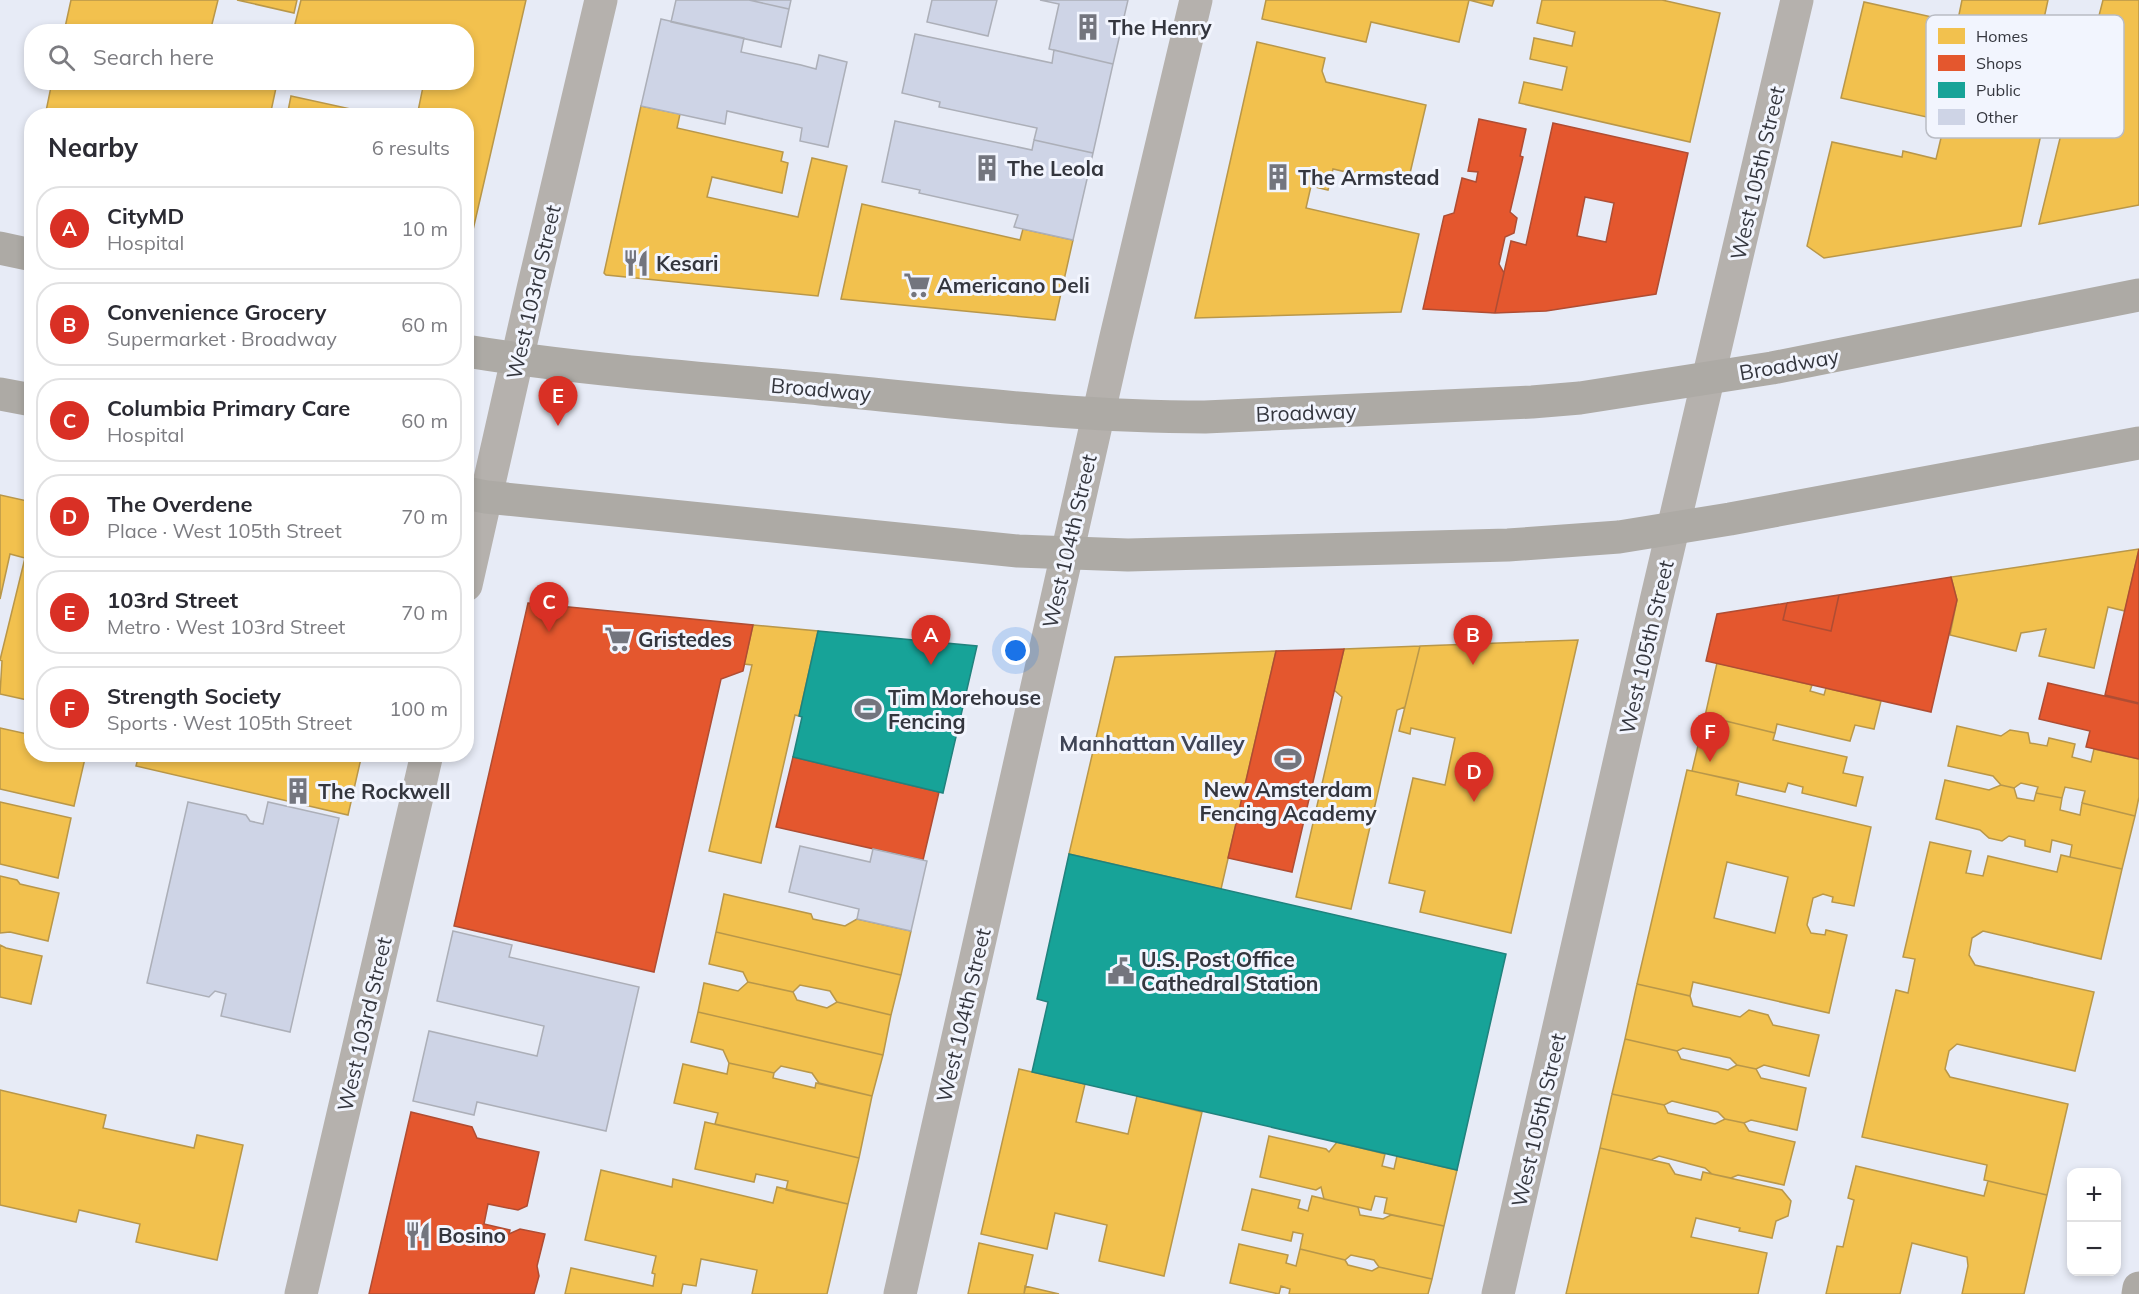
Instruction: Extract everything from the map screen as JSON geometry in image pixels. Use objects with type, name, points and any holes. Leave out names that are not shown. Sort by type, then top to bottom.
[{"type":"main road","points":[[0,248],[24,253]]},
{"type":"main road","name":"Broadway","points":[[474,352],[575,366],[1049,411],[1205,417],[1580,398],[1772,368],[2139,295]]},
{"type":"main road","points":[[0,394],[24,398]]},
{"type":"main road","points":[[476,495],[1018,551],[1128,555],[1508,545],[1618,537],[1730,519],[2139,443]]},
{"type":"main road","points":[[2138,1294],[2139,1288]]},
{"type":"street","name":"West 103rd Street","points":[[474,513],[476,495],[518,359],[601,0]]},
{"type":"street","name":"West 104th Street","points":[[900,1294],[1098,413],[1196,0]]},
{"type":"street","name":"West 105th Street","points":[[1498,1294],[1673,528],[1797,0]]},
{"type":"street","name":"West 103rd Street","points":[[301,1294],[425,762]]},
{"type":"building: Homes","points":[[71,0],[218,0],[212,24],[66,24]]},
{"type":"building: Homes","points":[[237,0],[297,0],[294,13]]},
{"type":"building: Homes","points":[[301,0],[526,0],[474,226],[474,108],[419,108],[422,90],[474,90],[474,24],[295,24]]},
{"type":"building: Homes","points":[[1266,0],[1469,0],[1459,42],[1371,22],[1366,42],[1262,19]]},
{"type":"building: Homes","points":[[1469,0],[1494,0],[1492,6]]},
{"type":"building: Homes","points":[[1542,0],[1662,0],[1720,13],[1690,142],[1519,103],[1524,82],[1562,90],[1567,67],[1530,59],[1534,38],[1572,46],[1575,32],[1537,23]]},
{"type":"building: Homes","points":[[1962,0],[2048,0],[2045,15],[1959,15]]},
{"type":"building: Homes","points":[[2103,0],[2139,0],[2139,205],[2039,224],[2060,138],[2124,138],[2124,15],[2099,15]]},
{"type":"building: Homes","points":[[1864,2],[1926,16],[1926,117],[1841,98]]},
{"type":"building: Homes","name":"The Armstead","points":[[1257,42],[1325,58],[1322,71],[1326,82],[1426,105],[1407,186],[1333,169],[1328,190],[1311,186],[1306,208],[1419,234],[1401,312],[1195,318]]},
{"type":"building: Homes","points":[[50,90],[276,90],[272,108],[47,108]]},
{"type":"building: Homes","points":[[291,96],[346,108],[289,108]]},
{"type":"building: Homes","points":[[641,106],[680,114],[677,128],[783,152],[781,161],[788,163],[782,193],[712,177],[707,197],[798,217],[812,158],[847,166],[818,296],[604,273]]},
{"type":"building: Homes","points":[[1941,138],[2040,138],[2021,226],[1824,258],[1807,246],[1832,142],[1902,157],[1903,151],[1936,159]]},
{"type":"building: Homes","points":[[862,204],[1020,240],[1023,229],[1073,240],[1055,320],[841,299]]},
{"type":"building: Homes","points":[[0,495],[24,500],[24,558],[10,554],[0,599]]},
{"type":"building: Homes","points":[[2139,549],[2125,611],[2108,607],[2094,668],[2039,656],[2046,629],[2021,633],[2016,651],[1950,635],[1957,600],[1951,577]]},
{"type":"building: Homes","points":[[24,562],[24,699],[0,694],[2,661],[0,660]]},
{"type":"building: Homes","points":[[753,625],[818,631],[799,716],[795,715],[761,863],[709,851],[752,665],[744,664]]},
{"type":"building: Homes","points":[[1578,640],[1511,933],[1420,912],[1425,891],[1389,883],[1413,778],[1445,785],[1455,738],[1411,728],[1410,734],[1399,731],[1420,646]]},
{"type":"building: Homes","points":[[1420,646],[1405,707],[1397,710],[1351,909],[1296,897],[1342,697],[1334,690],[1344,649]]},
{"type":"building: Homes","points":[[1276,651],[1221,889],[1069,854],[1115,657]]},
{"type":"building: Homes","points":[[1717,663],[1812,685],[1810,691],[1824,695],[1826,688],[1881,701],[1874,729],[1855,725],[1850,741],[1777,724],[1775,733],[1705,716]]},
{"type":"building: Homes","points":[[1705,716],[1775,733],[1773,740],[1847,757],[1843,773],[1863,777],[1856,806],[1802,793],[1803,787],[1788,783],[1785,792],[1692,771]]},
{"type":"building: Homes","points":[[1957,726],[2001,736],[2010,730],[2028,733],[2030,743],[2047,746],[2049,738],[2075,744],[2072,757],[2091,762],[2094,749],[2139,759],[2139,797],[2135,816],[2082,803],[2085,791],[2065,787],[2062,798],[2036,793],[2038,787],[2021,783],[2014,788],[2001,785],[1993,776],[1948,766]]},
{"type":"building: Homes","points":[[0,728],[24,733],[24,762],[84,762],[74,806],[0,789]]},
{"type":"building: Homes","name":"The Rockwell","points":[[137,762],[360,762],[348,815],[136,766]]},
{"type":"building: Homes","points":[[1687,770],[1739,781],[1736,795],[1871,827],[1854,906],[1832,902],[1833,897],[1823,894],[1813,898],[1807,925],[1811,933],[1825,935],[1826,930],[1847,935],[1829,1013],[1693,982],[1690,996],[1637,984]],"holes":[[[1727,862],[1788,877],[1775,933],[1714,918]]]},
{"type":"building: Homes","points":[[1945,780],[1989,790],[2001,785],[2014,788],[2017,798],[2034,801],[2036,793],[2062,798],[2060,810],[2080,815],[2082,803],[2135,816],[2122,869],[2070,857],[2072,845],[2052,840],[2050,852],[2025,846],[2025,840],[2009,836],[2002,841],[1989,838],[1980,830],[1936,819]]},
{"type":"building: Homes","points":[[0,802],[71,818],[58,878],[0,864]]},
{"type":"building: Homes","points":[[1930,842],[1971,851],[1966,873],[1983,876],[1988,856],[2057,872],[2061,855],[2122,869],[2101,959],[1983,931],[1972,938],[1969,955],[1975,965],[2094,992],[2075,1071],[1957,1044],[1949,1051],[1945,1069],[1950,1077],[2068,1104],[2047,1195],[1984,1180],[1987,1165],[1862,1137],[1896,990],[1908,993],[1915,959],[1903,957]]},
{"type":"building: Homes","points":[[0,876],[17,880],[20,884],[59,893],[48,941],[10,932],[0,933]]},
{"type":"building: Homes","points":[[724,894],[811,914],[813,919],[845,926],[857,919],[911,931],[901,975],[716,932]]},
{"type":"building: Homes","points":[[716,932],[901,975],[891,1015],[837,1002],[830,991],[800,985],[793,992],[748,982],[743,972],[709,964]]},
{"type":"building: Homes","points":[[0,945],[42,956],[31,1004],[0,997]]},
{"type":"building: Homes","points":[[748,982],[793,992],[797,1000],[827,1008],[837,1002],[891,1015],[883,1055],[698,1012],[704,983],[738,991]]},
{"type":"building: Homes","points":[[1637,984],[1690,996],[1693,1006],[1740,1017],[1749,1010],[1768,1015],[1773,1025],[1819,1035],[1809,1076],[1764,1065],[1756,1069],[1737,1065],[1730,1058],[1683,1048],[1677,1051],[1625,1039]]},
{"type":"building: Homes","points":[[698,1012],[883,1055],[872,1096],[819,1083],[812,1073],[781,1066],[774,1073],[729,1063],[723,1050],[691,1042]]},
{"type":"building: Homes","points":[[1625,1039],[1677,1051],[1681,1059],[1728,1070],[1737,1065],[1756,1069],[1761,1078],[1806,1088],[1797,1130],[1751,1120],[1744,1123],[1725,1119],[1718,1112],[1672,1101],[1664,1105],[1612,1094]]},
{"type":"building: Homes","points":[[729,1063],[774,1073],[773,1078],[815,1088],[816,1083],[872,1096],[859,1158],[715,1124],[718,1113],[674,1103],[683,1064],[727,1074]]},
{"type":"building: Homes","points":[[1019,1069],[1085,1084],[1076,1122],[1128,1134],[1137,1096],[1202,1112],[1164,1276],[1099,1261],[1107,1225],[1055,1213],[1047,1249],[981,1234]]},
{"type":"building: Homes","points":[[0,1090],[106,1115],[103,1128],[194,1148],[197,1135],[243,1145],[217,1260],[136,1242],[140,1224],[79,1210],[76,1222],[0,1205]]},
{"type":"building: Homes","points":[[1612,1094],[1664,1105],[1668,1113],[1715,1124],[1725,1119],[1744,1123],[1749,1131],[1795,1142],[1784,1185],[1738,1175],[1731,1178],[1712,1174],[1705,1168],[1659,1156],[1651,1160],[1600,1148]]},
{"type":"building: Homes","points":[[705,1122],[859,1158],[848,1204],[786,1190],[788,1181],[756,1174],[754,1182],[695,1169]]},
{"type":"building: Homes","points":[[1269,1136],[1326,1149],[1329,1152],[1337,1142],[1385,1154],[1382,1166],[1394,1169],[1397,1156],[1457,1170],[1444,1226],[1384,1213],[1387,1198],[1375,1196],[1371,1210],[1324,1199],[1321,1187],[1316,1190],[1260,1177]]},
{"type":"building: Homes","points":[[1600,1148],[1669,1164],[1675,1174],[1701,1180],[1703,1172],[1782,1190],[1791,1201],[1788,1216],[1776,1221],[1772,1238],[1696,1218],[1691,1237],[1767,1253],[1758,1294],[1566,1294]]},
{"type":"building: Homes","points":[[1856,1166],[1984,1196],[1988,1181],[2047,1195],[2024,1294],[1962,1294],[1968,1266],[1967,1257],[1912,1243],[1900,1294],[1826,1294],[1837,1246],[1843,1247],[1854,1200],[1848,1198]]},
{"type":"building: Homes","points":[[601,1170],[672,1187],[673,1179],[773,1203],[777,1187],[848,1204],[827,1294],[752,1294],[757,1270],[701,1259],[696,1286],[683,1284],[681,1294],[565,1294],[571,1268],[653,1286],[655,1274],[652,1273],[656,1256],[585,1240]]},
{"type":"building: Homes","points":[[1252,1189],[1300,1200],[1298,1208],[1308,1211],[1312,1196],[1358,1207],[1360,1215],[1383,1219],[1391,1215],[1444,1226],[1432,1279],[1379,1267],[1374,1260],[1351,1255],[1345,1260],[1300,1249],[1303,1234],[1293,1232],[1291,1241],[1242,1230]]},
{"type":"building: Homes","points":[[979,1243],[1033,1255],[1024,1294],[968,1294]]},
{"type":"building: Homes","points":[[1239,1244],[1288,1255],[1286,1263],[1296,1266],[1300,1249],[1345,1260],[1348,1265],[1372,1271],[1379,1267],[1432,1279],[1428,1294],[1289,1294],[1290,1289],[1281,1286],[1279,1294],[1230,1283]]},
{"type":"building: Homes","points":[[1025,1286],[1059,1294],[1024,1294]]},
{"type":"building: Shops","points":[[1479,119],[1526,129],[1520,156],[1523,157],[1510,212],[1517,218],[1514,233],[1505,237],[1499,264],[1504,273],[1495,313],[1423,309],[1444,216],[1454,213],[1462,178],[1476,182],[1478,172],[1468,171]]},
{"type":"building: Shops","points":[[1553,123],[1688,153],[1656,294],[1546,311],[1495,313],[1511,241],[1526,245]],"holes":[[[1585,197],[1614,203],[1606,242],[1577,236]]]},
{"type":"building: Shops","points":[[2139,549],[2139,703],[2105,695]]},
{"type":"building: Shops","points":[[1951,577],[1957,600],[1931,712],[1706,661],[1717,614],[1787,603],[1783,620],[1831,631],[1839,595]]},
{"type":"building: Shops","points":[[1839,595],[1831,631],[1783,620],[1787,603]]},
{"type":"building: Shops","points":[[528,603],[753,625],[743,671],[721,679],[654,972],[454,926]]},
{"type":"building: Shops","points":[[1344,649],[1292,872],[1228,858],[1276,651]]},
{"type":"building: Shops","points":[[2048,683],[2139,704],[2139,759],[2086,747],[2090,731],[2039,719]]},
{"type":"building: Shops","points":[[793,757],[939,792],[923,860],[776,827]]},
{"type":"building: Shops","points":[[411,1112],[472,1127],[477,1138],[539,1152],[527,1206],[518,1210],[488,1204],[484,1224],[510,1230],[509,1234],[520,1229],[545,1234],[537,1266],[539,1276],[534,1294],[369,1294]]},
{"type":"building: Public","points":[[818,631],[977,646],[943,793],[793,757],[802,717],[799,716]]},
{"type":"building: Public","points":[[1069,854],[1506,954],[1457,1170],[1032,1072],[1048,1002],[1037,999]]},
{"type":"building: Other","points":[[676,0],[749,0],[789,9],[781,47],[671,22]]},
{"type":"building: Other","points":[[749,0],[791,0],[789,9]]},
{"type":"building: Other","points":[[932,0],[997,0],[988,36],[927,22]]},
{"type":"building: Other","name":"The Henry","points":[[1040,0],[1128,0],[1113,64],[1049,49],[1059,4]]},
{"type":"building: Other","points":[[661,19],[744,38],[741,52],[816,69],[819,55],[847,62],[828,147],[800,141],[802,128],[727,111],[725,124],[641,106]]},
{"type":"building: Other","points":[[915,34],[1052,63],[1054,50],[1113,64],[1093,153],[1034,140],[1037,128],[939,107],[940,102],[902,93]]},
{"type":"building: Other","name":"The Leola","points":[[895,121],[1032,150],[1034,140],[1093,153],[1073,240],[1014,227],[1018,215],[919,193],[920,190],[882,182]]},
{"type":"building: Other","points":[[188,802],[246,815],[250,821],[263,824],[268,802],[339,818],[290,1032],[221,1016],[226,994],[215,991],[209,997],[147,983]]},
{"type":"building: Other","points":[[800,846],[870,862],[873,849],[927,861],[911,931],[857,919],[859,909],[789,892]]},
{"type":"building: Other","points":[[453,931],[512,945],[509,957],[639,987],[606,1131],[477,1102],[474,1115],[413,1101],[429,1031],[537,1056],[544,1026],[437,1001]]},
{"type":"place","name":"The Henry","points":[[1088,27]]},
{"type":"place","name":"The Leola","points":[[987,168]]},
{"type":"place","name":"The Armstead","points":[[1278,177]]},
{"type":"place","name":"Kesari","points":[[636,263]]},
{"type":"place","name":"Americano Deli","points":[[917,285]]},
{"type":"place","name":"103rd Street","points":[[558,426]]},
{"type":"place","name":"Columbia Primary Care","points":[[549,632]]},
{"type":"place","name":"Gristedes","points":[[618,639]]},
{"type":"place","name":"CityMD","points":[[931,665]]},
{"type":"place","name":"Convenience Grocery","points":[[1473,665]]},
{"type":"place","name":"Tim Morehouse Fencing","points":[[868,709]]},
{"type":"place","name":"New Amsterdam Fencing Academy","points":[[1288,759]]},
{"type":"place","name":"Strength Society","points":[[1710,762]]},
{"type":"place","name":"The Rockwell","points":[[298,791]]},
{"type":"place","name":"The Overdene","points":[[1474,802]]},
{"type":"place","name":"U.S. Post Office Cathedral Station","points":[[1121,971]]},
{"type":"place","name":"Bosino","points":[[418,1235]]},
{"type":"district","name":"Manhattan Valley","points":[[1152,743]]}]
